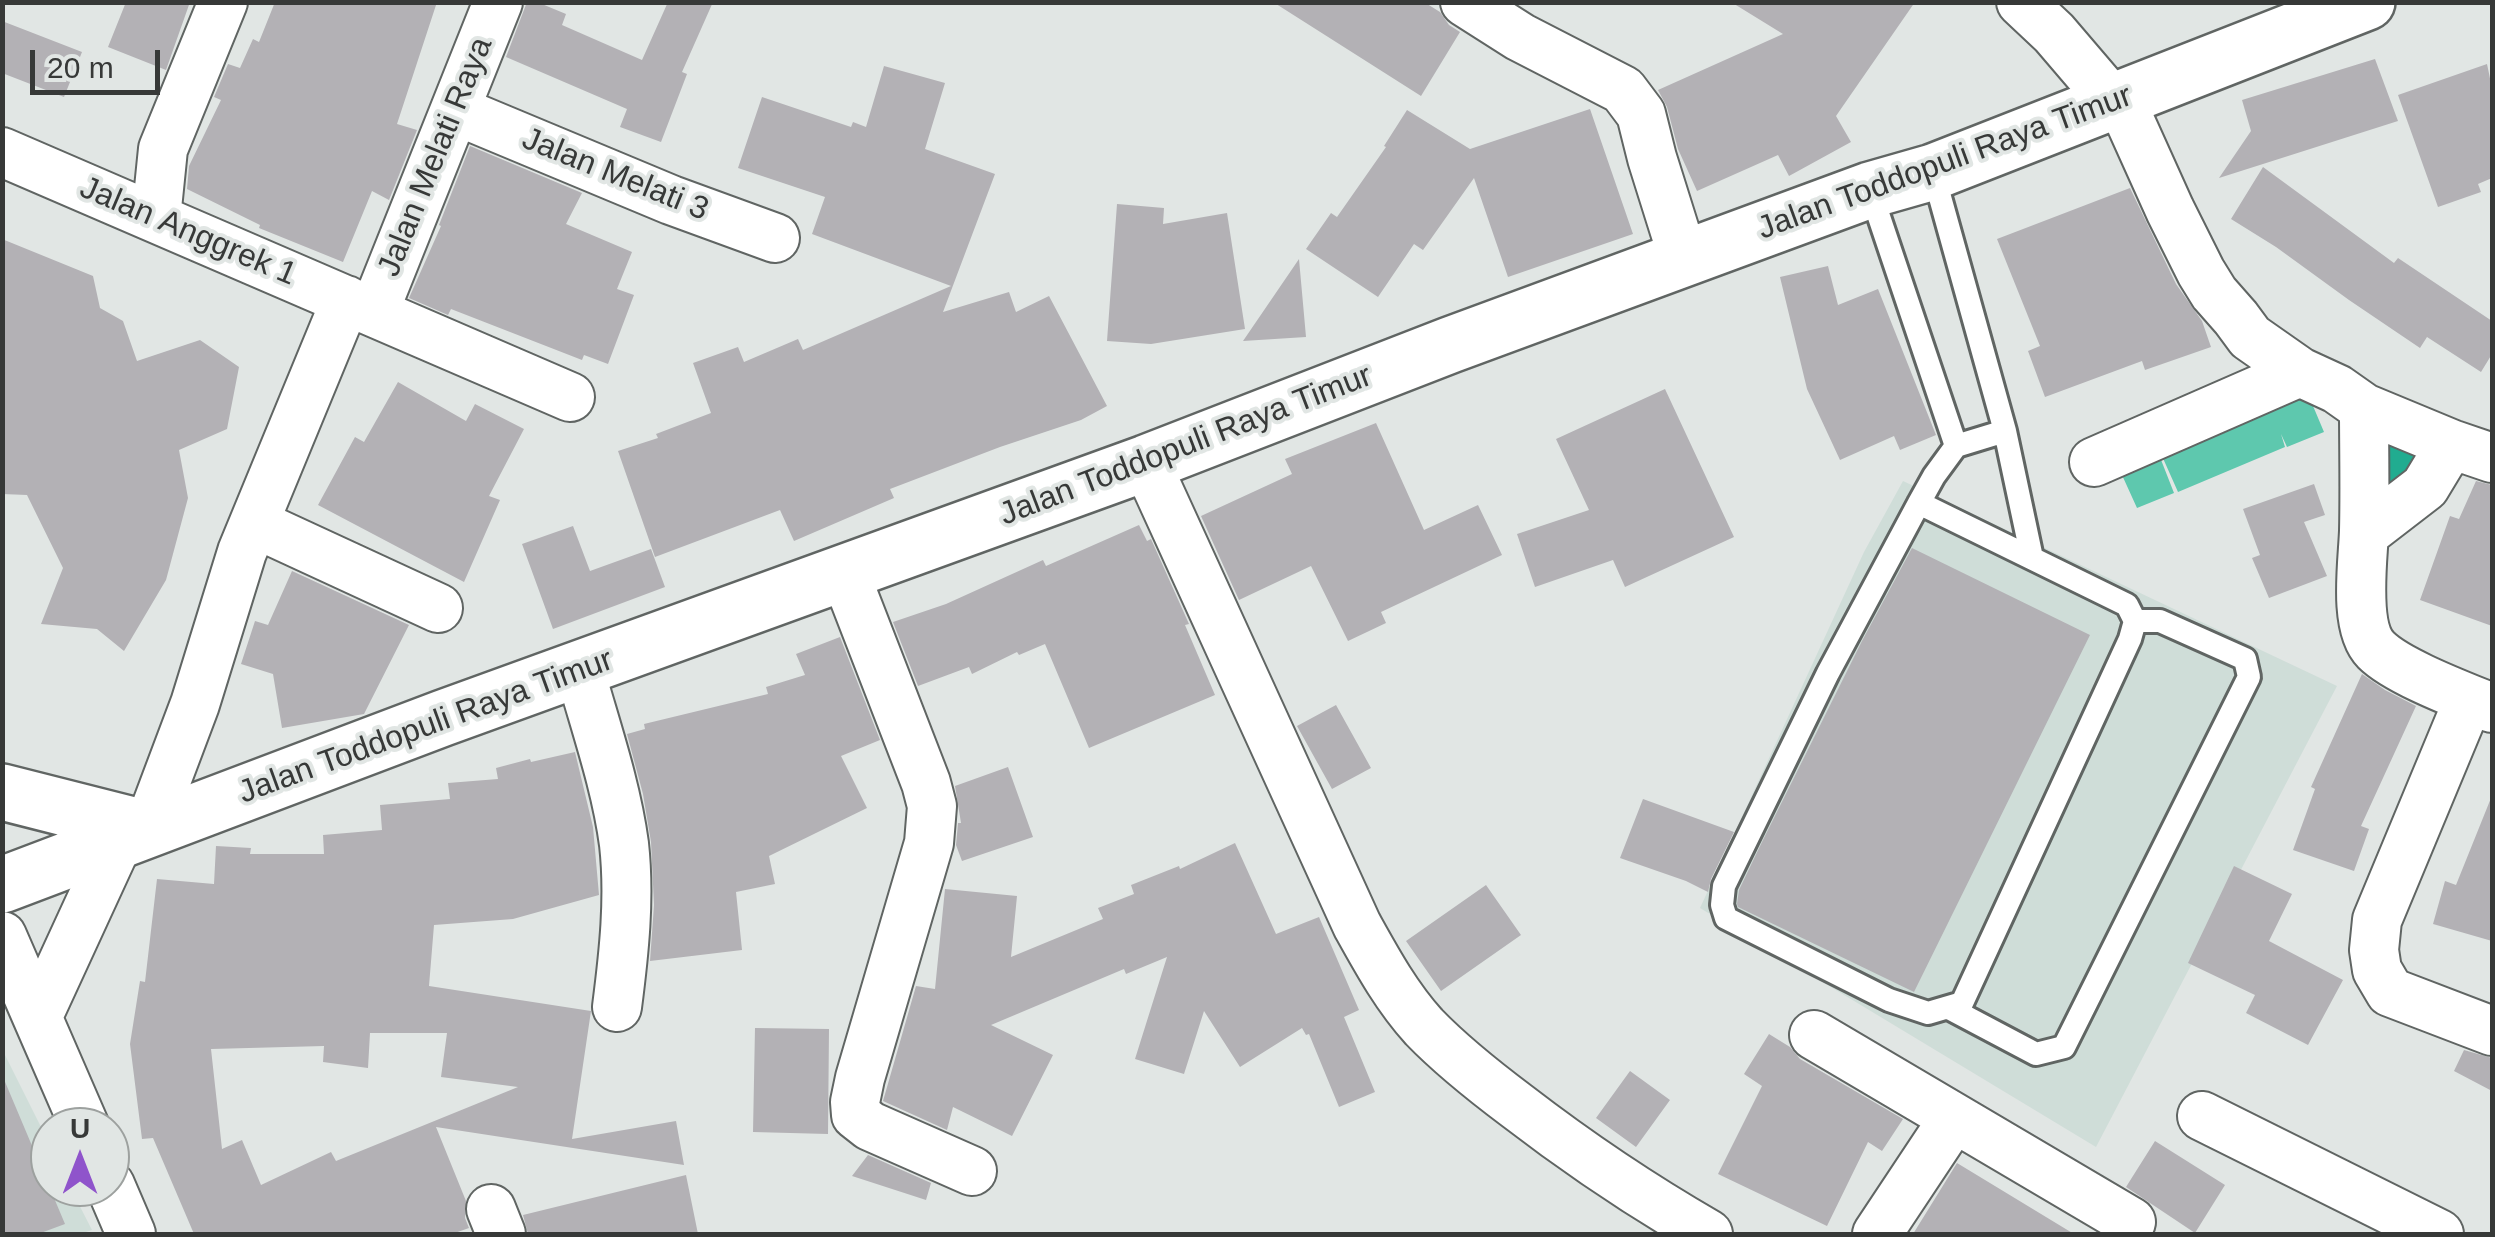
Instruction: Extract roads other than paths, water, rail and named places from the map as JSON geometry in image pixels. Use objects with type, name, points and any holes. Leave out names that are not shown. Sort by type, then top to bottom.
[{"type":"main road","name":"Jalan Toddopuli Raya Timur","points":[[2,885],[443,718],[1146,463],[1450,345],[1870,190],[1933,172],[2367,2]]},
{"type":"main road","points":[[2,792],[133,835]]},
{"type":"street","points":[[156,218],[163,149],[223,2]]},
{"type":"street","name":"Jalan Melati Raya","points":[[38,1016],[133,835],[195,704],[254,524],[455,110],[498,2]]},
{"type":"street","points":[[1465,2],[1623,90],[1641,114],[1684,260]]},
{"type":"street","points":[[2021,2],[2117,100],[2201,272],[2250,336],[2300,372],[2364,408],[2472,451]]},
{"type":"street","name":"Jalan Melati 3","points":[[455,110],[775,238]]},
{"type":"street","name":"Jalan Anggrek 1","points":[[2,152],[570,397]]},
{"type":"street","points":[[2221,406],[2242,361],[2244,330]]},
{"type":"street","points":[[2094,462],[2300,372]]},
{"type":"street","points":[[2364,408],[2360,577],[2363,620],[2373,648],[2396,664],[2481,704],[2378,920],[2374,950],[2378,970],[2390,992],[2492,1031]]},
{"type":"street","points":[[2364,534],[2472,451]]},
{"type":"street","points":[[1146,463],[1356,925],[1389,983],[1424,1026],[1496,1090],[1573,1149],[1708,1234]]},
{"type":"street","points":[[254,524],[438,608]]},
{"type":"street","points":[[845,574],[932,806],[929,843],[860,1078],[854,1102],[856,1115],[870,1126],[972,1171]]},
{"type":"street","points":[[580,670],[615,794],[624,843],[627,887],[617,1007]]},
{"type":"street","points":[[2,936],[77,1107]]},
{"type":"street","points":[[1814,1035],[2131,1222]]},
{"type":"street","points":[[2202,1116],[2439,1234]]},
{"type":"street","points":[[1878,1234],[1954,1118]]},
{"type":"street","points":[[120,1207],[131,1234]]},
{"type":"lane","points":[[1933,172],[2006,432],[2032,558]]},
{"type":"lane","points":[[1870,190],[1956,446]]},
{"type":"lane","points":[[1919,503],[2127,605],[2135,620],[2130,639],[1962,1003],[1928,1013],[1889,1000],[1726,918],[1722,905],[1724,886],[1828,674],[1919,503],[1956,446],[2006,432]]},
{"type":"lane","points":[[1949,1008],[2036,1054],[2064,1047],[2249,677],[2245,659],[2160,621],[2135,620]]}]
